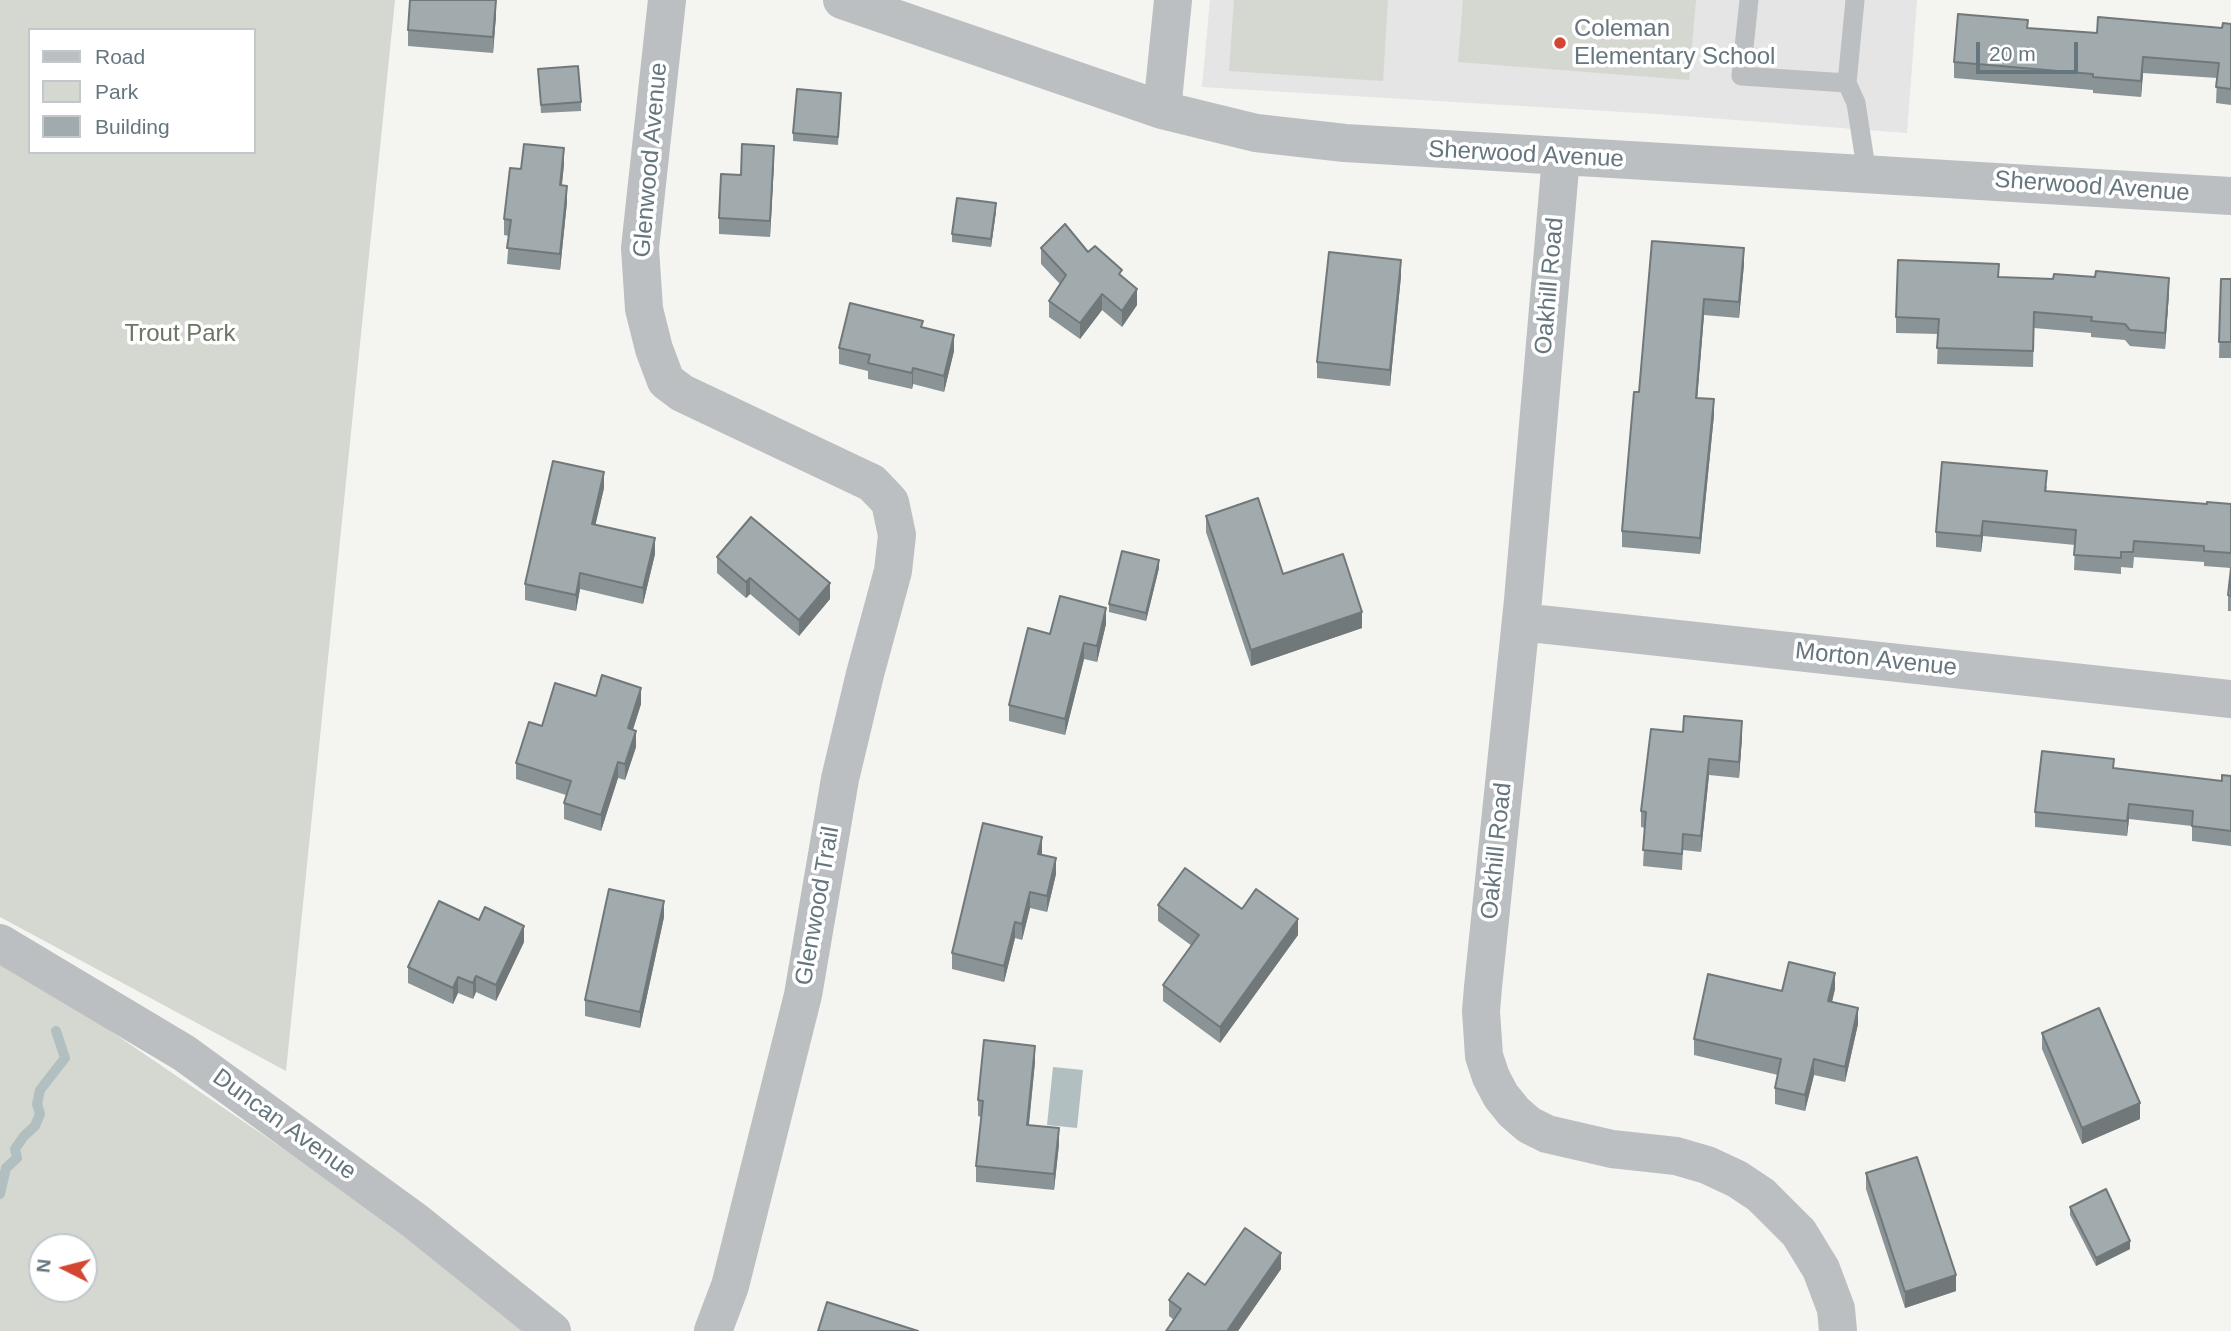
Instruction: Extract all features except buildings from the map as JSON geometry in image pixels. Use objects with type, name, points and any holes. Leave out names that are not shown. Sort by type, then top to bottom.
[{"type":"street","name":"Glenwood Avenue","points":[[667,0],[640,248],[644,309],[654,349],[666,381],[682,393],[872,483]]},
{"type":"street","name":"Sherwood Avenue","points":[[842,0],[1162,110],[1231,128],[1294,138],[1561,157],[2231,196]]},
{"type":"street","points":[[1162,110],[1173,0]]},
{"type":"street","name":"Oakhill Road","points":[[1561,157],[1521,622],[1480,1011],[1484,1056],[1501,1096],[1529,1125],[1547,1134],[1612,1149],[1676,1156],[1737,1179],[1761,1195],[1800,1233],[1821,1269],[1836,1309],[1838,1331]]},
{"type":"street","name":"Glenwood Trail","points":[[713,1331],[730,1286],[803,995],[840,779],[864,674],[893,571],[897,535],[890,502],[872,483]]},
{"type":"street","name":"Morton Avenue","points":[[1521,622],[2231,699]]},
{"type":"street","name":"Duncan Avenue","points":[[0,943],[184,1053],[415,1221],[552,1331]]},
{"type":"lane","points":[[1749,0],[1741,76],[1847,83]]},
{"type":"lane","points":[[1855,0],[1847,83],[1856,103],[1867,174]]},
{"type":"shaded area","name":"Coleman Elementary School","points":[[1210,0],[1917,0],[1907,133],[1657,114],[1202,87]]},
{"type":"shaded area","points":[[1053,1067],[1083,1070],[1077,1128],[1047,1125]]},
{"type":"green space","name":"Trout Park","points":[[0,0],[395,0],[286,1071],[0,917]]},
{"type":"green space","points":[[1234,0],[1388,0],[1383,81],[1229,71]]},
{"type":"green space","points":[[1463,0],[1696,0],[1689,80],[1458,62]]},
{"type":"green space","points":[[0,963],[84,1013],[394,1224],[525,1331],[0,1331]]},
{"type":"waterway","points":[[0,1194],[6,1168],[17,1158],[15,1149],[35,1126],[40,1114],[37,1104],[40,1090],[65,1058],[56,1031]]},
{"type":"place","name":"Coleman Elementary School","points":[[1560,43]]}]
